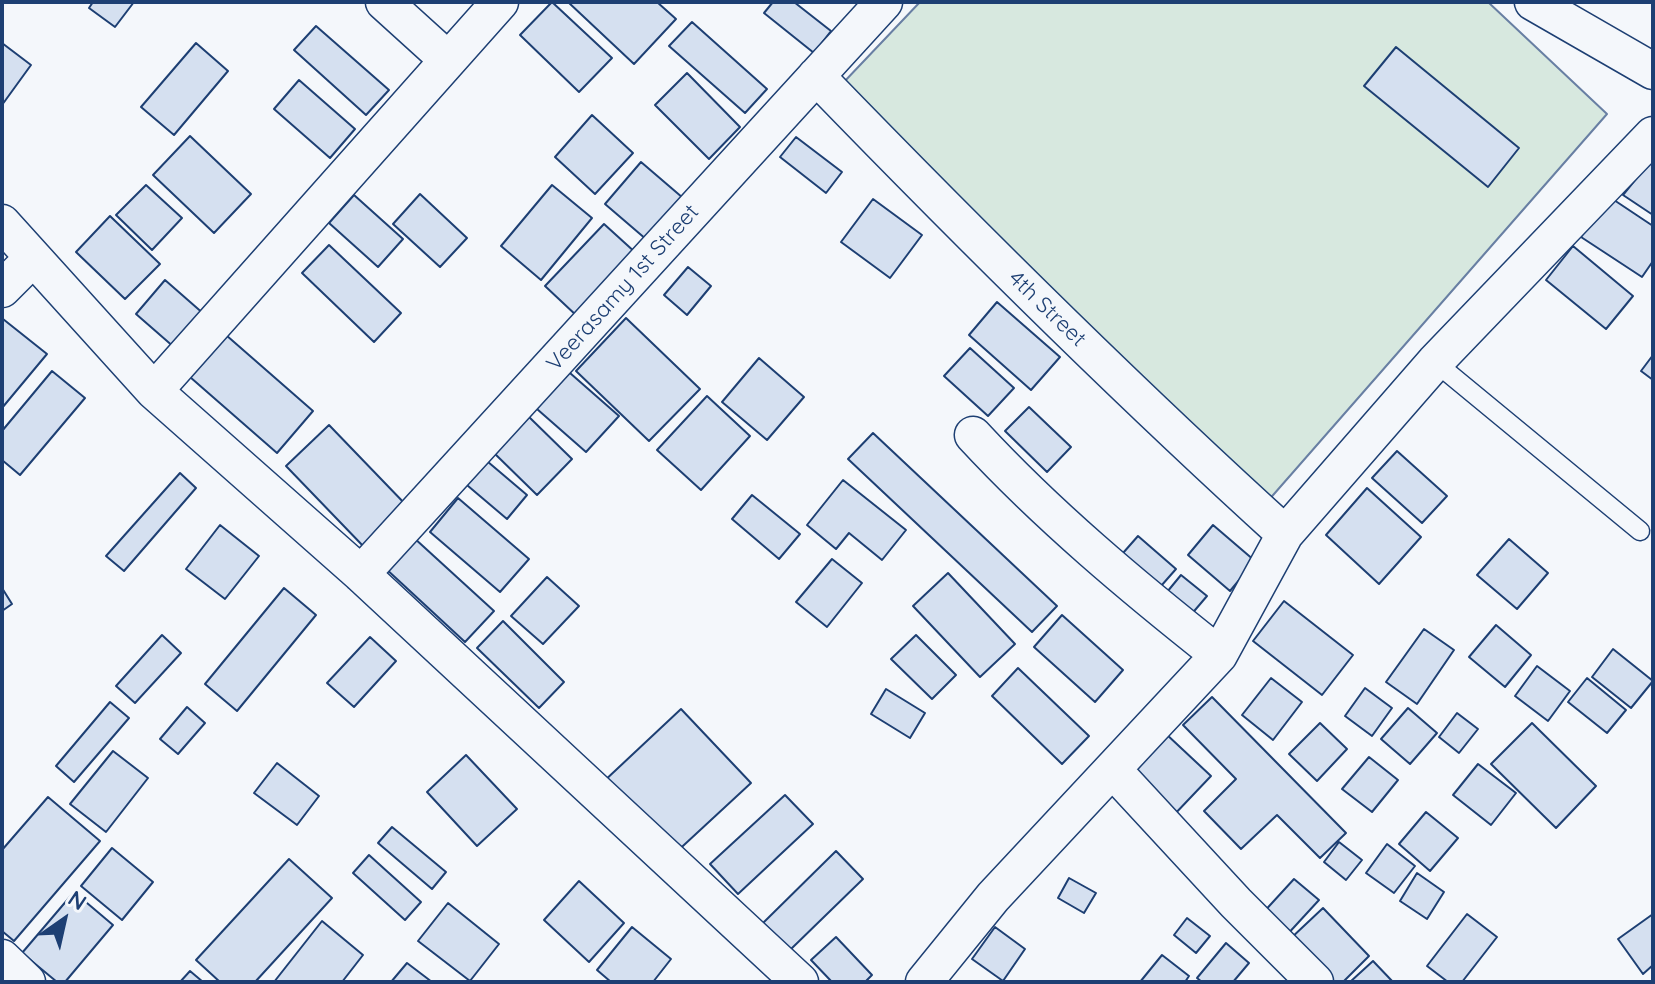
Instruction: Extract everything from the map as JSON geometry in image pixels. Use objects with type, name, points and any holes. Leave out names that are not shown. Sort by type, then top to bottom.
[{"type":"street","points":[[384,2],[448,60]]},
{"type":"street","points":[[154,391],[500,2]]},
{"type":"street","name":"Veerasamy 1st Street","points":[[361,574],[884,2]]},
{"type":"street","points":[[1533,2],[1653,71]]},
{"type":"street","name":"4th Street","points":[[816,76],[964,229],[1285,534]]},
{"type":"street","points":[[924,982],[993,897],[1219,655],[1285,534],[1435,362],[1653,135]]},
{"type":"street","points":[[2,223],[154,391],[361,574],[800,982]]},
{"type":"street","points":[[2,289],[33,258]]},
{"type":"street","points":[[973,435],[1040,503],[1128,583],[1219,655]]},
{"type":"street","points":[[1113,770],[1236,903],[1315,982]]},
{"type":"street","points":[[2,958],[27,982]]},
{"type":"lane","points":[[1435,362],[1640,531]]},
{"type":"shaded area","points":[[920,2],[1488,2],[1607,114],[1267,502],[843,83]]},
{"type":"building","points":[[93,2],[134,2],[115,27],[89,8]]},
{"type":"building","points":[[552,2],[612,58],[579,92],[520,35]]},
{"type":"building","points":[[568,2],[657,2],[676,19],[634,64]]},
{"type":"building","points":[[773,2],[794,2],[831,31],[814,53],[764,13]]},
{"type":"building","points":[[692,22],[767,89],[745,113],[669,46]]},
{"type":"building","points":[[316,26],[389,90],[366,115],[294,50]]},
{"type":"building","points":[[2,43],[31,65],[2,105]]},
{"type":"building","points":[[196,43],[228,71],[174,135],[141,107]]},
{"type":"building","points":[[1396,47],[1519,148],[1488,187],[1364,86]]},
{"type":"building","points":[[687,73],[740,127],[709,159],[655,105]]},
{"type":"building","points":[[299,80],[355,129],[330,158],[274,109]]},
{"type":"building","points":[[592,115],[633,153],[595,194],[555,157]]},
{"type":"building","points":[[190,136],[251,194],[214,233],[153,175]]},
{"type":"building","points":[[796,137],[842,172],[826,193],[780,157]]},
{"type":"building","points":[[1653,160],[1653,215],[1623,195]]},
{"type":"building","points":[[641,162],[683,198],[647,240],[605,204]]},
{"type":"building","points":[[146,185],[182,218],[152,250],[116,215]]},
{"type":"building","points":[[552,185],[592,218],[541,280],[501,246]]},
{"type":"building","points":[[420,194],[467,238],[440,267],[393,224]]},
{"type":"building","points":[[354,195],[403,239],[378,267],[329,223]]},
{"type":"building","points":[[1608,196],[1653,226],[1653,261],[1642,277],[1581,237]]},
{"type":"building","points":[[873,199],[922,235],[890,278],[841,242]]},
{"type":"building","points":[[110,216],[160,264],[125,299],[76,252]]},
{"type":"building","points":[[604,224],[637,254],[578,317],[545,286]]},
{"type":"building","points":[[329,245],[401,313],[374,342],[302,273]]},
{"type":"building","points":[[1573,246],[1633,296],[1606,329],[1546,280]]},
{"type":"building","points":[[688,267],[711,286],[687,315],[664,295]]},
{"type":"building","points":[[165,280],[205,315],[175,348],[136,314]]},
{"type":"building","points":[[997,302],[1060,357],[1031,390],[969,335]]},
{"type":"building","points":[[626,318],[700,389],[649,441],[576,371]]},
{"type":"building","points":[[2,320],[47,354],[2,408]]},
{"type":"building","points":[[226,335],[313,411],[277,453],[190,377]]},
{"type":"building","points":[[970,348],[1014,388],[988,416],[944,376]]},
{"type":"building","points":[[1653,355],[1653,380],[1641,371]]},
{"type":"building","points":[[759,358],[804,397],[767,440],[722,402]]},
{"type":"building","points":[[562,366],[619,416],[586,452],[529,402]]},
{"type":"building","points":[[52,371],[85,398],[20,475],[2,460],[2,431]]},
{"type":"building","points":[[707,396],[750,436],[701,490],[657,450]]},
{"type":"building","points":[[1029,407],[1071,447],[1047,472],[1005,431]]},
{"type":"building","points":[[526,414],[572,459],[537,495],[491,450]]},
{"type":"building","points":[[329,425],[408,507],[365,548],[286,466]]},
{"type":"building","points":[[873,433],[1057,606],[1032,632],[848,459]]},
{"type":"building","points":[[1397,451],[1447,496],[1422,523],[1372,478]]},
{"type":"building","points":[[481,456],[527,495],[507,519],[461,480]]},
{"type":"building","points":[[180,473],[196,488],[124,571],[106,556]]},
{"type":"building","points":[[843,480],[906,530],[882,560],[849,533],[836,549],[807,525]]},
{"type":"building","points":[[1367,488],[1421,537],[1379,584],[1326,535]]},
{"type":"building","points":[[752,495],[800,534],[779,559],[732,519]]},
{"type":"building","points":[[458,498],[529,559],[500,592],[430,532]]},
{"type":"building","points":[[220,525],[259,556],[225,599],[186,569]]},
{"type":"building","points":[[1213,525],[1255,561],[1230,591],[1188,555]]},
{"type":"building","points":[[1138,536],[1176,569],[1154,594],[1116,561]]},
{"type":"building","points":[[413,537],[494,611],[465,642],[384,567]]},
{"type":"building","points":[[1509,539],[1548,573],[1517,609],[1477,575]]},
{"type":"building","points":[[832,559],[862,583],[827,627],[796,602]]},
{"type":"building","points":[[948,573],[1015,644],[980,677],[913,606]]},
{"type":"building","points":[[1181,575],[1207,596],[1184,623],[1158,603]]},
{"type":"building","points":[[547,577],[579,606],[543,644],[511,616]]},
{"type":"building","points":[[2,588],[12,604],[2,611]]},
{"type":"building","points":[[284,588],[316,615],[237,711],[205,684]]},
{"type":"building","points":[[1284,601],[1353,655],[1322,695],[1253,641]]},
{"type":"building","points":[[1062,615],[1123,670],[1095,702],[1034,647]]},
{"type":"building","points":[[503,621],[564,682],[539,708],[477,648]]},
{"type":"building","points":[[1496,625],[1531,655],[1505,687],[1469,657]]},
{"type":"building","points":[[1424,629],[1454,650],[1417,704],[1386,682]]},
{"type":"building","points":[[162,635],[181,653],[135,703],[116,686]]},
{"type":"building","points":[[916,635],[956,675],[932,699],[891,659]]},
{"type":"building","points":[[370,637],[396,661],[354,707],[327,683]]},
{"type":"building","points":[[1613,649],[1653,681],[1631,708],[1592,677]]},
{"type":"building","points":[[1537,666],[1570,691],[1548,721],[1515,696]]},
{"type":"building","points":[[1018,668],[1089,736],[1062,764],[992,696]]},
{"type":"building","points":[[1271,678],[1302,702],[1273,740],[1242,715]]},
{"type":"building","points":[[1587,678],[1626,710],[1607,733],[1568,702]]},
{"type":"building","points":[[1365,688],[1392,708],[1372,736],[1345,716]]},
{"type":"building","points":[[886,689],[925,713],[910,738],[871,714]]},
{"type":"building","points":[[1212,697],[1346,833],[1320,858],[1277,815],[1241,849],[1204,811],[1236,779],[1183,725]]},
{"type":"building","points":[[110,702],[129,718],[74,782],[56,766]]},
{"type":"building","points":[[187,707],[205,723],[178,754],[160,739]]},
{"type":"building","points":[[1408,708],[1437,733],[1410,764],[1381,739]]},
{"type":"building","points":[[681,709],[751,783],[671,857],[601,784]]},
{"type":"building","points":[[1457,713],[1478,729],[1459,753],[1439,737]]},
{"type":"building","points":[[1320,723],[1347,749],[1317,781],[1289,754]]},
{"type":"building","points":[[1532,723],[1596,786],[1556,828],[1491,764]]},
{"type":"building","points":[[1165,733],[1211,776],[1172,817],[1126,774]]},
{"type":"building","points":[[113,751],[148,778],[106,832],[70,804]]},
{"type":"building","points":[[466,755],[517,809],[477,846],[427,792]]},
{"type":"building","points":[[1369,757],[1398,780],[1372,812],[1342,789]]},
{"type":"building","points":[[277,763],[319,796],[297,825],[254,793]]},
{"type":"building","points":[[1478,764],[1516,793],[1491,825],[1453,795]]},
{"type":"building","points":[[785,795],[813,824],[738,894],[710,864]]},
{"type":"building","points":[[48,797],[100,841],[14,941],[2,931],[2,850]]},
{"type":"building","points":[[1426,812],[1458,838],[1430,871],[1399,844]]},
{"type":"building","points":[[392,827],[446,872],[432,889],[378,843]]},
{"type":"building","points":[[1339,842],[1362,860],[1346,880],[1324,862]]},
{"type":"building","points":[[1387,844],[1415,866],[1394,893],[1366,873]]},
{"type":"building","points":[[112,848],[153,882],[122,920],[81,886]]},
{"type":"building","points":[[836,851],[863,879],[790,950],[763,923]]},
{"type":"building","points":[[369,855],[421,902],[405,920],[353,873]]},
{"type":"building","points":[[289,859],[332,898],[255,982],[220,982],[196,960]]},
{"type":"building","points":[[1417,873],[1444,892],[1427,919],[1400,901]]},
{"type":"building","points":[[1069,878],[1096,893],[1084,913],[1058,898]]},
{"type":"building","points":[[1294,879],[1319,900],[1285,937],[1261,915]]},
{"type":"building","points":[[579,881],[624,923],[589,962],[544,920]]},
{"type":"building","points":[[74,892],[113,925],[65,982],[57,982],[22,953]]},
{"type":"building","points":[[448,903],[499,944],[470,981],[418,941]]},
{"type":"building","points":[[1323,908],[1369,956],[1343,982],[1331,982],[1289,940]]},
{"type":"building","points":[[1467,914],[1497,937],[1462,982],[1448,982],[1427,966]]},
{"type":"building","points":[[1653,914],[1653,965],[1643,974],[1618,939]]},
{"type":"building","points":[[1187,918],[1210,936],[1196,953],[1174,935]]},
{"type":"building","points":[[322,921],[363,955],[342,982],[274,982]]},
{"type":"building","points":[[632,927],[671,959],[653,982],[611,982],[597,970]]},
{"type":"building","points":[[995,927],[1025,949],[1003,981],[972,959]]},
{"type":"building","points":[[836,937],[872,975],[865,982],[832,982],[811,960]]},
{"type":"building","points":[[1226,943],[1249,963],[1233,982],[1202,982],[1197,978]]},
{"type":"building","points":[[1162,955],[1189,976],[1185,982],[1140,982]]},
{"type":"building","points":[[1373,961],[1393,982],[1350,982]]},
{"type":"building","points":[[407,963],[432,982],[391,982]]},
{"type":"building","points":[[190,971],[203,982],[180,982]]}]
